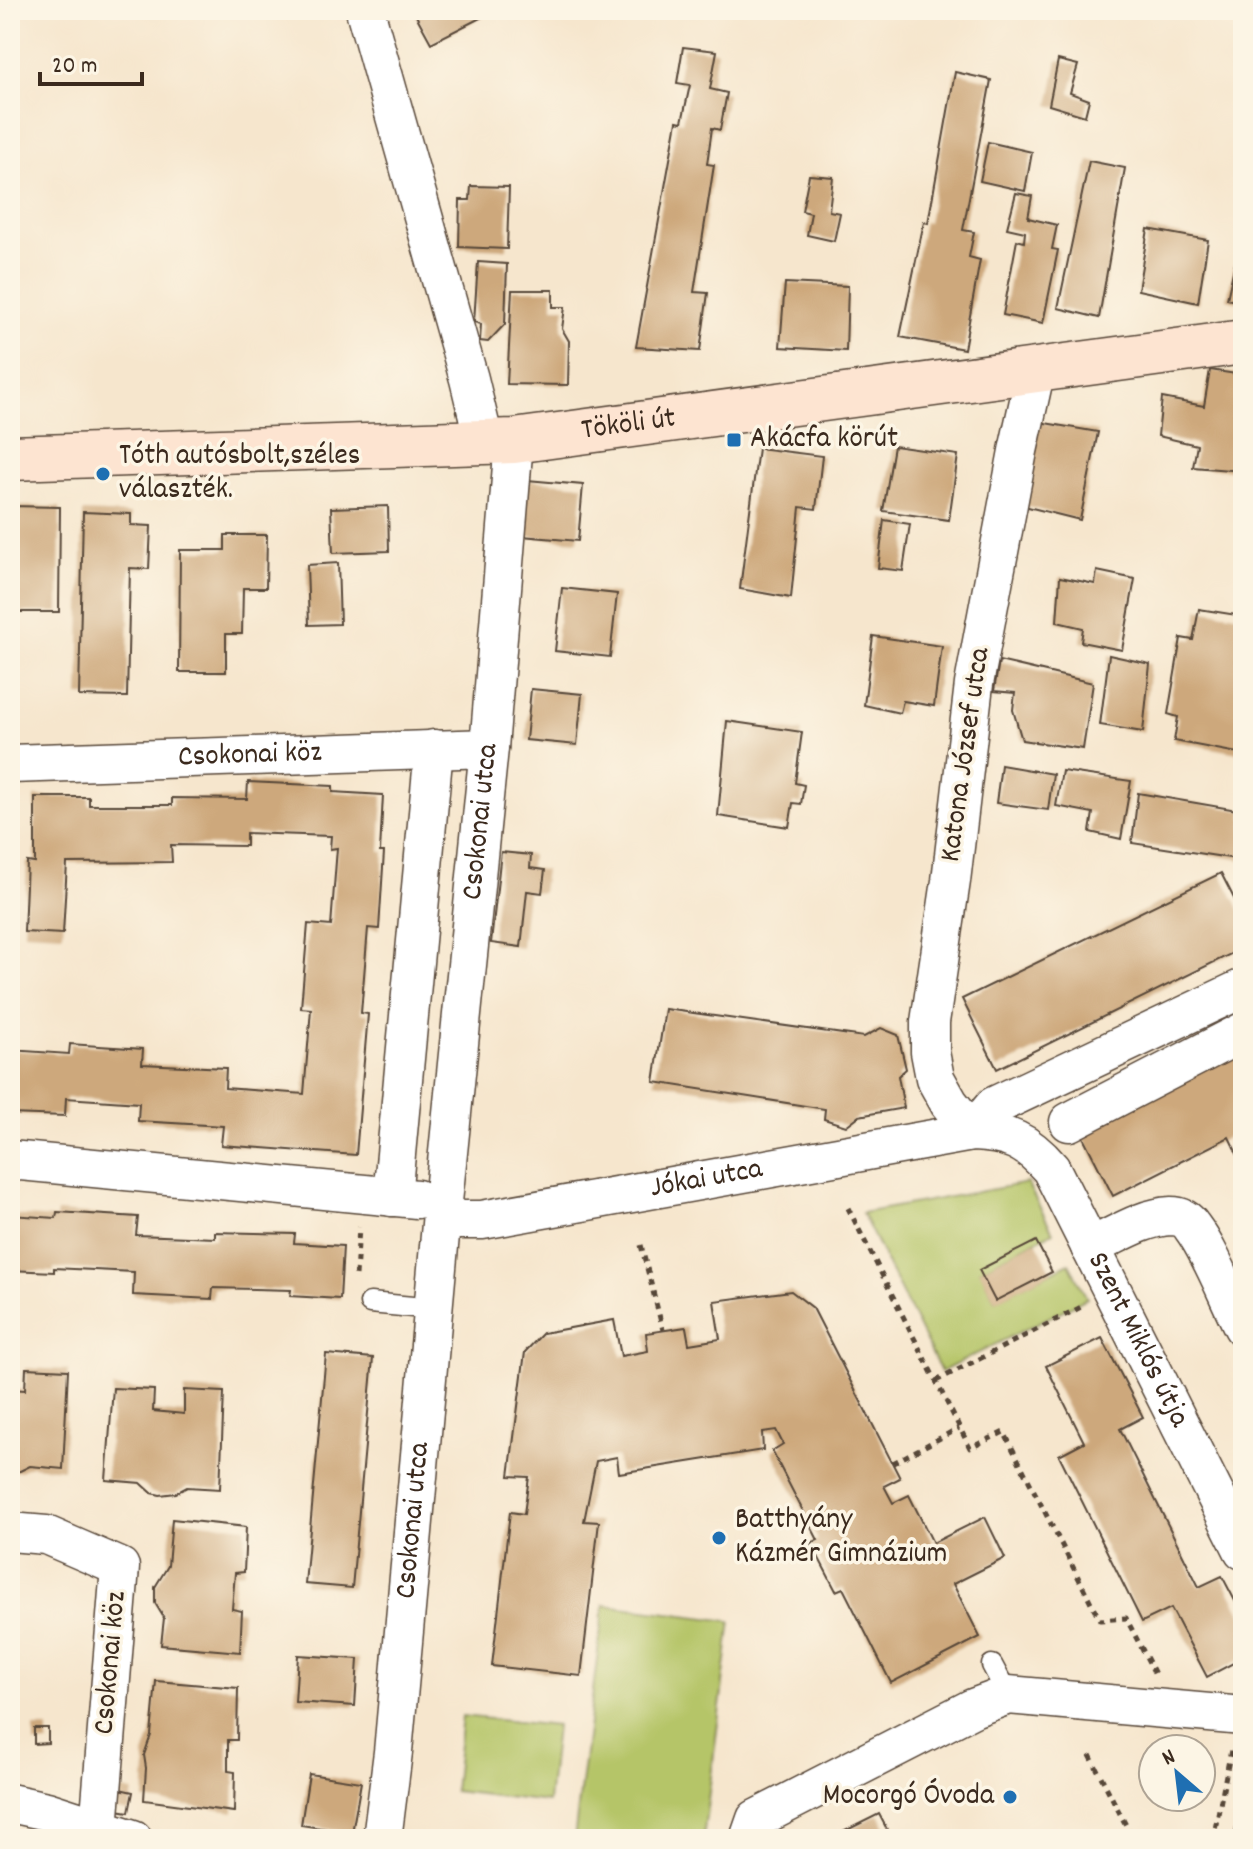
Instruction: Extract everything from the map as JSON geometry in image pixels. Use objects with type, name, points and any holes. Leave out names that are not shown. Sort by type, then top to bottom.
[{"type":"street","points":[[365,10],[469,379],[499,441]]},
{"type":"street","name":"Tököli út","points":[[10,458],[499,441],[1243,342]]},
{"type":"street","name":"Katona József utca","points":[[972,1132],[949,1103],[935,1078],[930,1052],[930,1022],[951,881],[974,684],[1036,369]]},
{"type":"street","name":"Csokonai utca","points":[[382,1839],[393,1752],[442,1211],[489,748],[499,441]]},
{"type":"street","name":"Csokonai köz","points":[[10,764],[489,748]]},
{"type":"street","points":[[392,1197],[434,749]]},
{"type":"street","points":[[972,1132],[994,1106],[1243,988]]},
{"type":"street","points":[[1069,1122],[1243,1032]]},
{"type":"street","name":"Jókai utca","points":[[442,1211],[482,1220],[972,1132],[994,1133],[1016,1139],[1035,1150],[1051,1169],[1090,1247]]},
{"type":"street","points":[[10,1160],[392,1197],[442,1211]]},
{"type":"street","name":"Szent Miklós útja","points":[[1243,1327],[1200,1240],[1182,1217],[1146,1221],[1090,1247],[1243,1550]]},
{"type":"street","name":"Csokonai köz","points":[[10,1532],[46,1535],[120,1567],[116,1834]]},
{"type":"street","points":[[749,1839],[756,1819],[973,1708],[1000,1680],[1174,1710],[1238,1725]]},
{"type":"street","points":[[10,1803],[47,1811],[116,1834]]},
{"type":"lane","points":[[370,1303],[434,1309]]},
{"type":"path","points":[[848,1208],[970,1448],[1004,1432],[1100,1620],[1126,1618],[1174,1710]]},
{"type":"path","points":[[356,1275],[360,1218]]},
{"type":"path","points":[[641,1245],[663,1330]]},
{"type":"path","points":[[936,1381],[1087,1304]]},
{"type":"path","points":[[893,1463],[959,1428]]},
{"type":"path","points":[[1213,1839],[1238,1725]]},
{"type":"path","points":[[1090,1755],[1133,1839]]},
{"type":"green space","points":[[1027,1183],[1053,1232],[980,1270],[995,1300],[1069,1263],[1087,1298],[941,1372],[862,1213]]},
{"type":"green space","points":[[604,1605],[731,1621],[703,1839],[574,1839]]},
{"type":"green space","points":[[462,1716],[556,1726],[548,1802],[454,1791]]},
{"type":"building","points":[[413,10],[496,10],[431,43]]},
{"type":"building","points":[[683,47],[717,51],[710,89],[727,93],[720,130],[712,128],[707,164],[714,165],[694,292],[708,293],[700,351],[636,347],[677,121],[682,122],[690,85],[677,83]]},
{"type":"building","points":[[1058,60],[1078,65],[1070,93],[1089,100],[1085,116],[1049,105]]},
{"type":"building","points":[[955,72],[991,80],[963,230],[974,232],[969,257],[980,260],[964,349],[900,337],[924,222],[928,223]]},
{"type":"building","points":[[988,142],[1032,152],[1025,191],[980,181]]},
{"type":"building","points":[[1089,161],[1125,168],[1099,318],[1058,308]]},
{"type":"building","points":[[809,175],[833,177],[829,211],[840,213],[834,241],[807,235],[811,213],[802,211]]},
{"type":"building","points":[[471,186],[509,187],[507,249],[459,247],[460,200],[470,200]]},
{"type":"building","points":[[1016,193],[1032,196],[1028,218],[1057,225],[1052,249],[1058,250],[1043,323],[1003,315],[1017,240],[1024,242],[1025,232],[1007,228]]},
{"type":"building","points":[[1148,229],[1208,240],[1198,303],[1138,290]]},
{"type":"building","points":[[1243,231],[1243,303],[1227,299]]},
{"type":"building","points":[[478,262],[507,264],[505,324],[488,342],[480,341],[481,324],[474,322]]},
{"type":"building","points":[[785,283],[848,286],[846,351],[780,347]]},
{"type":"building","points":[[512,290],[553,290],[553,307],[565,307],[562,329],[569,341],[568,385],[507,384]]},
{"type":"building","points":[[1210,370],[1243,375],[1243,471],[1193,467],[1197,445],[1158,436],[1162,398],[1204,406]]},
{"type":"building","points":[[1039,422],[1098,432],[1080,520],[1020,505]]},
{"type":"building","points":[[894,446],[958,455],[949,520],[883,511]]},
{"type":"building","points":[[758,448],[822,456],[816,509],[800,507],[791,598],[740,589]]},
{"type":"building","points":[[527,480],[583,485],[578,541],[522,536]]},
{"type":"building","points":[[10,506],[60,507],[59,612],[10,612]]},
{"type":"building","points":[[388,506],[389,551],[333,553],[331,508]]},
{"type":"building","points":[[83,512],[131,514],[131,525],[151,526],[149,569],[130,568],[127,697],[79,696]]},
{"type":"building","points":[[884,520],[910,524],[903,571],[878,568]]},
{"type":"building","points":[[225,535],[267,535],[266,588],[243,588],[242,634],[226,634],[226,672],[179,672],[180,550],[225,550]]},
{"type":"building","points":[[338,563],[340,624],[309,625],[307,565]]},
{"type":"building","points":[[1097,571],[1135,579],[1122,650],[1081,642],[1083,628],[1057,622],[1060,577],[1095,584]]},
{"type":"building","points":[[562,588],[617,594],[610,657],[555,651]]},
{"type":"building","points":[[1199,609],[1243,616],[1243,754],[1174,741],[1178,717],[1168,714],[1181,638],[1193,640]]},
{"type":"building","points":[[873,636],[942,646],[934,706],[903,701],[900,713],[864,705]]},
{"type":"building","points":[[1109,655],[1150,664],[1143,732],[1100,725]]},
{"type":"building","points":[[999,661],[1093,683],[1083,749],[1022,740],[1013,710],[1015,693],[994,691]]},
{"type":"building","points":[[531,689],[582,694],[577,745],[526,740]]},
{"type":"building","points":[[727,721],[802,732],[795,783],[804,785],[801,804],[793,803],[789,827],[718,816]]},
{"type":"building","points":[[1001,765],[1053,774],[1048,810],[996,803]]},
{"type":"building","points":[[1062,771],[1131,781],[1121,839],[1090,832],[1093,813],[1056,806]]},
{"type":"building","points":[[248,782],[333,786],[333,792],[383,795],[380,852],[384,852],[379,929],[368,928],[361,1013],[368,1014],[356,1155],[221,1145],[223,1126],[138,1121],[139,1103],[66,1098],[65,1116],[10,1114],[10,1050],[69,1054],[70,1044],[143,1049],[142,1064],[226,1068],[225,1088],[304,1094],[311,1009],[301,1008],[308,924],[331,926],[337,848],[330,849],[331,836],[246,833],[246,846],[171,845],[172,862],[67,863],[63,934],[24,932],[27,862],[35,863],[35,797],[89,797],[89,805],[172,805],[172,798],[247,799]]},
{"type":"building","points":[[1138,793],[1243,811],[1243,860],[1132,843]]},
{"type":"building","points":[[501,852],[531,855],[530,868],[545,870],[542,893],[527,891],[521,947],[491,943]]},
{"type":"building","points":[[1221,873],[1243,916],[1243,948],[997,1069],[962,999]]},
{"type":"building","points":[[665,1009],[864,1037],[881,1028],[898,1035],[906,1069],[898,1076],[904,1108],[859,1116],[846,1126],[824,1119],[825,1109],[654,1082]]},
{"type":"building","points":[[1243,1048],[1243,1166],[1229,1137],[1113,1196],[1080,1131]]},
{"type":"building","points":[[57,1212],[138,1217],[136,1235],[215,1238],[215,1232],[295,1234],[294,1243],[343,1246],[340,1299],[290,1296],[291,1290],[213,1288],[212,1299],[133,1295],[134,1272],[54,1268],[54,1272],[10,1270],[10,1215],[56,1218]]},
{"type":"building","points":[[1036,1241],[1052,1272],[995,1301],[979,1270]]},
{"type":"building","points":[[791,1291],[813,1308],[900,1478],[884,1486],[893,1503],[909,1495],[933,1543],[985,1517],[1005,1558],[953,1584],[980,1637],[891,1683],[843,1588],[836,1591],[811,1543],[818,1540],[772,1451],[783,1444],[776,1430],[762,1432],[763,1450],[619,1473],[617,1457],[596,1461],[584,1521],[599,1522],[581,1676],[492,1666],[510,1512],[524,1514],[529,1477],[509,1476],[525,1352],[543,1333],[614,1320],[621,1356],[648,1351],[646,1333],[686,1327],[689,1344],[720,1339],[714,1301]]},
{"type":"building","points":[[1102,1338],[1143,1417],[1120,1429],[1199,1587],[1222,1576],[1243,1616],[1243,1658],[1207,1677],[1171,1608],[1142,1622],[1059,1455],[1084,1442],[1046,1366]]},
{"type":"building","points":[[326,1354],[373,1358],[352,1588],[305,1584]]},
{"type":"building","points":[[26,1368],[68,1370],[63,1469],[30,1466],[10,1472],[10,1389],[25,1390]]},
{"type":"building","points":[[113,1388],[154,1390],[153,1411],[184,1414],[184,1390],[224,1392],[220,1489],[187,1487],[176,1493],[160,1495],[152,1493],[141,1483],[106,1480]]},
{"type":"building","points":[[172,1519],[246,1527],[244,1572],[235,1573],[232,1609],[242,1611],[240,1652],[161,1645],[164,1618],[155,1603],[155,1587],[168,1566]]},
{"type":"building","points":[[298,1655],[358,1659],[355,1706],[295,1702]]},
{"type":"building","points":[[156,1681],[238,1688],[237,1740],[228,1740],[228,1771],[235,1772],[234,1812],[144,1800],[144,1755],[151,1735]]},
{"type":"building","points":[[34,1728],[48,1728],[48,1743],[34,1744]]},
{"type":"building","points":[[309,1774],[361,1782],[352,1833],[301,1825]]},
{"type":"building","points":[[115,1788],[133,1792],[129,1812],[111,1809]]},
{"type":"building","points":[[1241,1796],[1243,1839],[1234,1839]]},
{"type":"building","points":[[879,1814],[892,1839],[829,1839]]},
{"type":"place","name":"Akácfa körút","points":[[734,440]]},
{"type":"place","name":"Tóth autósbolt,széles választék.","points":[[103,474]]},
{"type":"place","name":"Batthyány Kázmér Gimnázium","points":[[719,1538]]},
{"type":"place","name":"Mocorgó Óvoda","points":[[1010,1797]]}]
